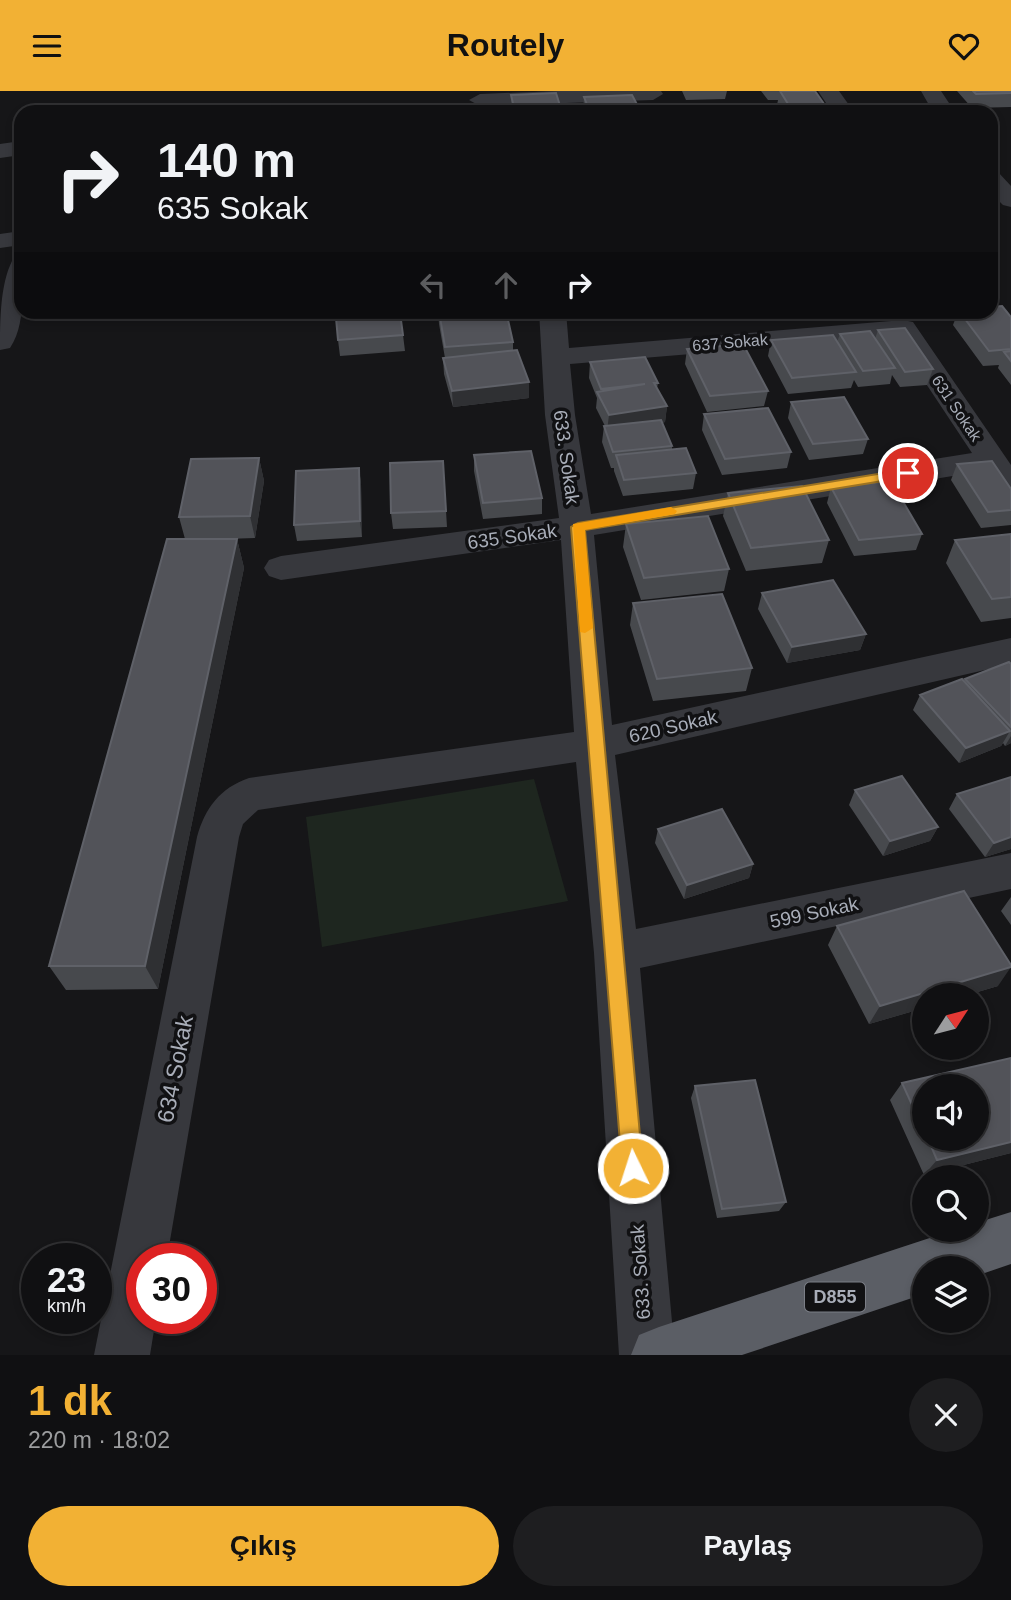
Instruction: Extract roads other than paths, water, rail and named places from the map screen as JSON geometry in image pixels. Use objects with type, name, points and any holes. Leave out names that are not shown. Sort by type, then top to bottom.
[{"type":"highway","name":"D855","points":[[659,1355],[1011,1238]]},
{"type":"street","points":[[481,101],[656,99]]},
{"type":"street","points":[[998,173],[1011,200]]},
{"type":"street","points":[[0,342],[14,291]]},
{"type":"street","name":"633. Sokak","points":[[553,319],[561,415],[578,527],[594,744],[616,953],[647,1355]]},
{"type":"street","name":"637 Sokak","points":[[557,357],[904,328]]},
{"type":"street","name":"631 Sokak","points":[[904,328],[1011,489]]},
{"type":"street","name":"635 Sokak","points":[[281,568],[578,527],[992,460]]},
{"type":"street","name":"620 Sokak","points":[[249,795],[594,744],[1011,651]]},
{"type":"street","name":"634 Sokak","points":[[121,1355],[222,819],[231,806],[249,795]]},
{"type":"street","name":"599 Sokak","points":[[616,953],[1011,871]]}]
